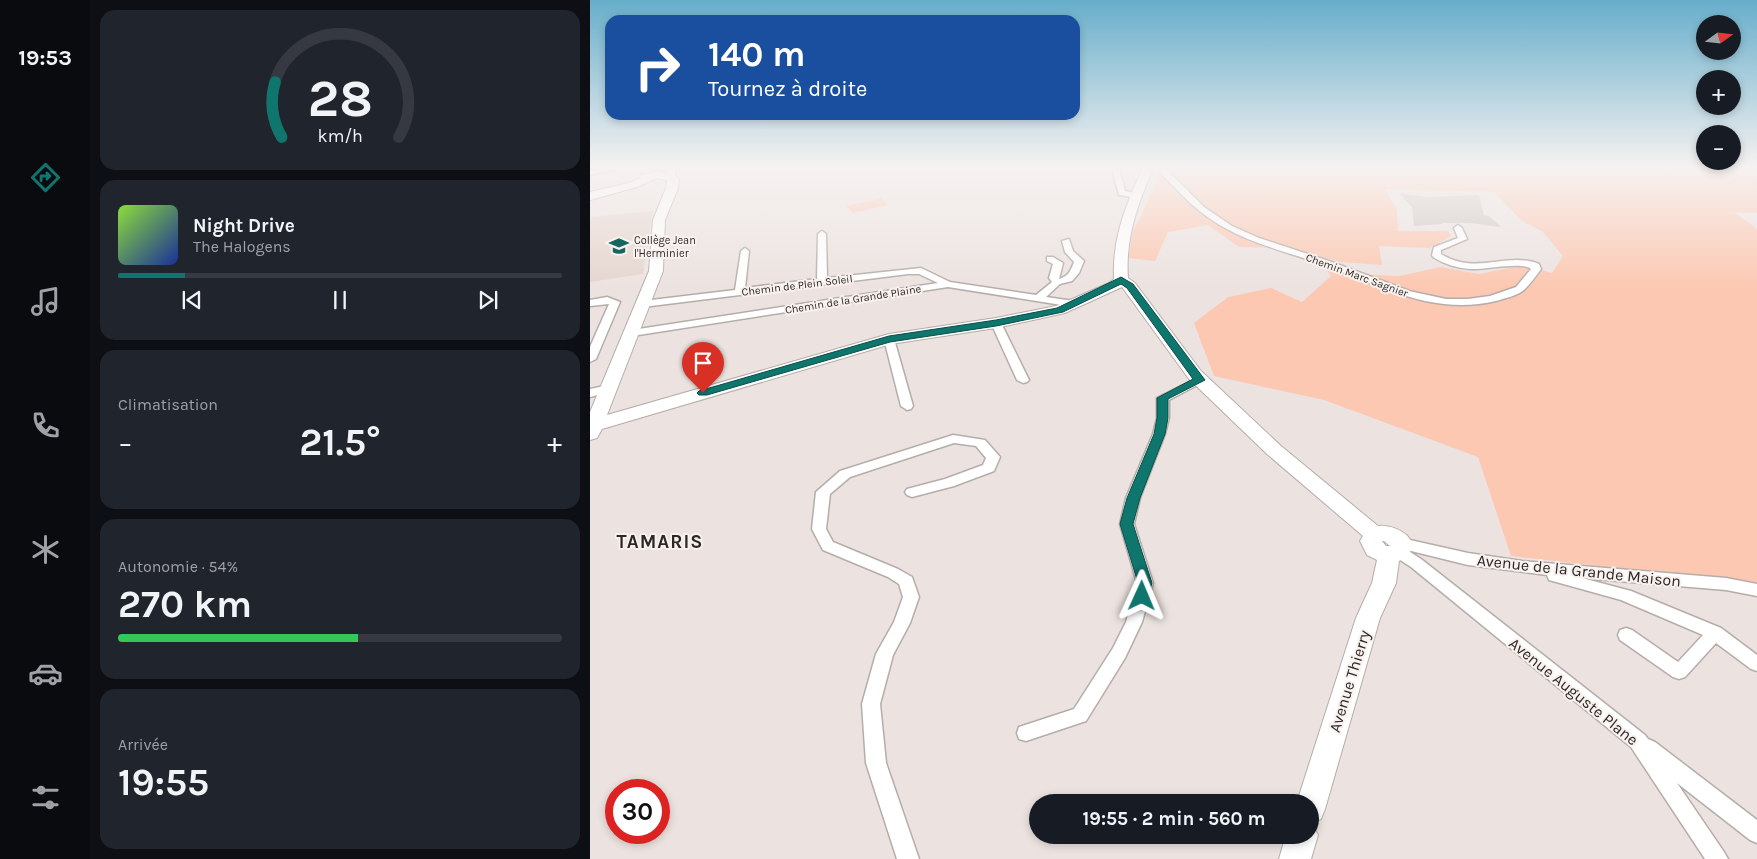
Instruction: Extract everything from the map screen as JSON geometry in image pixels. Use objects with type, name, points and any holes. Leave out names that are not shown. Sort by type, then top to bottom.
[{"type":"street","points":[[592,430],[643,304],[657,264],[659,220],[662,208]]},
{"type":"street","points":[[592,430],[889,339],[996,323],[1053,312],[1074,304],[1114,286],[1121,280],[1118,257],[1121,238],[1131,208]]},
{"type":"street","name":"Chemin Marc Sagnier","points":[[1202,208],[1234,230],[1253,238],[1342,269],[1394,291],[1436,301],[1485,300],[1519,289],[1536,269],[1536,266],[1523,262],[1466,267],[1442,260],[1436,256],[1437,248],[1463,239],[1458,228]]},
{"type":"street","points":[[822,234],[822,282]]},
{"type":"street","points":[[1039,298],[1057,282],[1069,279],[1074,273],[1079,261],[1069,252],[1066,241]]},
{"type":"street","points":[[740,292],[745,251]]},
{"type":"street","points":[[1050,259],[1058,263],[1054,278],[1057,282]]},
{"type":"street","name":"Chemin de Plein Soleil","points":[[643,304],[921,271],[948,284]]},
{"type":"street","name":"Avenue Auguste Plane","points":[[1121,280],[1130,286],[1199,380],[1274,450],[1390,546],[1416,563],[1638,741],[1717,859]]},
{"type":"street","name":"Chemin de la Grande Plaine","points":[[632,332],[948,284],[1074,304]]},
{"type":"street","points":[[590,303],[607,300],[614,302],[590,359]]},
{"type":"street","points":[[996,323],[1023,380]]},
{"type":"street","points":[[889,339],[907,406]]},
{"type":"street","points":[[1026,733],[1080,715],[1119,653],[1134,622],[1145,583],[1127,524],[1133,498],[1159,434],[1163,418],[1163,398],[1199,380]]},
{"type":"street","points":[[590,393],[608,390]]},
{"type":"street","points":[[908,859],[876,763],[870,704],[885,654],[902,622],[911,597],[906,581],[893,573],[828,546],[819,530],[822,492],[846,474],[953,438],[980,444],[993,456],[989,468],[949,483],[912,492]]},
{"type":"street","name":"Avenue de la Grande Maison","points":[[1390,546],[1522,567],[1726,584],[1757,590]]},
{"type":"street","name":"Avenue Thierry","points":[[1315,794],[1368,618],[1384,583],[1390,546]]},
{"type":"street","points":[[1522,567],[1625,595],[1714,633],[1757,664]]},
{"type":"street","points":[[1626,635],[1679,672],[1714,633]]},
{"type":"street","points":[[1638,741],[1757,833]]},
{"type":"street","points":[[1295,859],[1299,844]]},
{"type":"shaded area","points":[[848,208],[874,208],[853,213]]},
{"type":"shaded area","points":[[1145,208],[1396,208],[1398,231],[1448,231],[1451,236],[1430,248],[1379,246],[1382,265],[1340,262],[1292,248],[1239,247],[1208,225],[1168,232],[1155,261],[1128,258],[1134,228]]},
{"type":"shaded area","points":[[1510,208],[1757,208],[1757,213],[1734,212],[1757,229],[1757,584],[1511,556],[1478,457],[1324,400],[1214,376],[1194,323],[1228,297],[1271,288],[1302,302],[1331,276],[1323,265],[1348,274],[1399,276],[1441,267],[1479,274],[1524,265],[1552,273],[1563,256],[1543,232],[1521,220]]},
{"type":"shaded area","name":"Collège Jean l'Herminier","points":[[653,211],[643,274],[590,282],[590,217]]},
{"type":"building","points":[[1412,208],[1482,208],[1484,215],[1489,216],[1501,227],[1470,223],[1414,226]]},
{"type":"place","name":"Collège Jean l'Herminier","points":[[619,246]]},
{"type":"district","name":"TAMARIS","points":[[660,541]]},
{"type":"route","points":[[703,393],[889,339],[996,323],[1060,310],[1114,286],[1121,280],[1130,286],[1199,380],[1163,398],[1161,406],[1163,418],[1159,434],[1133,498],[1127,524],[1145,583],[1142,596]]}]
